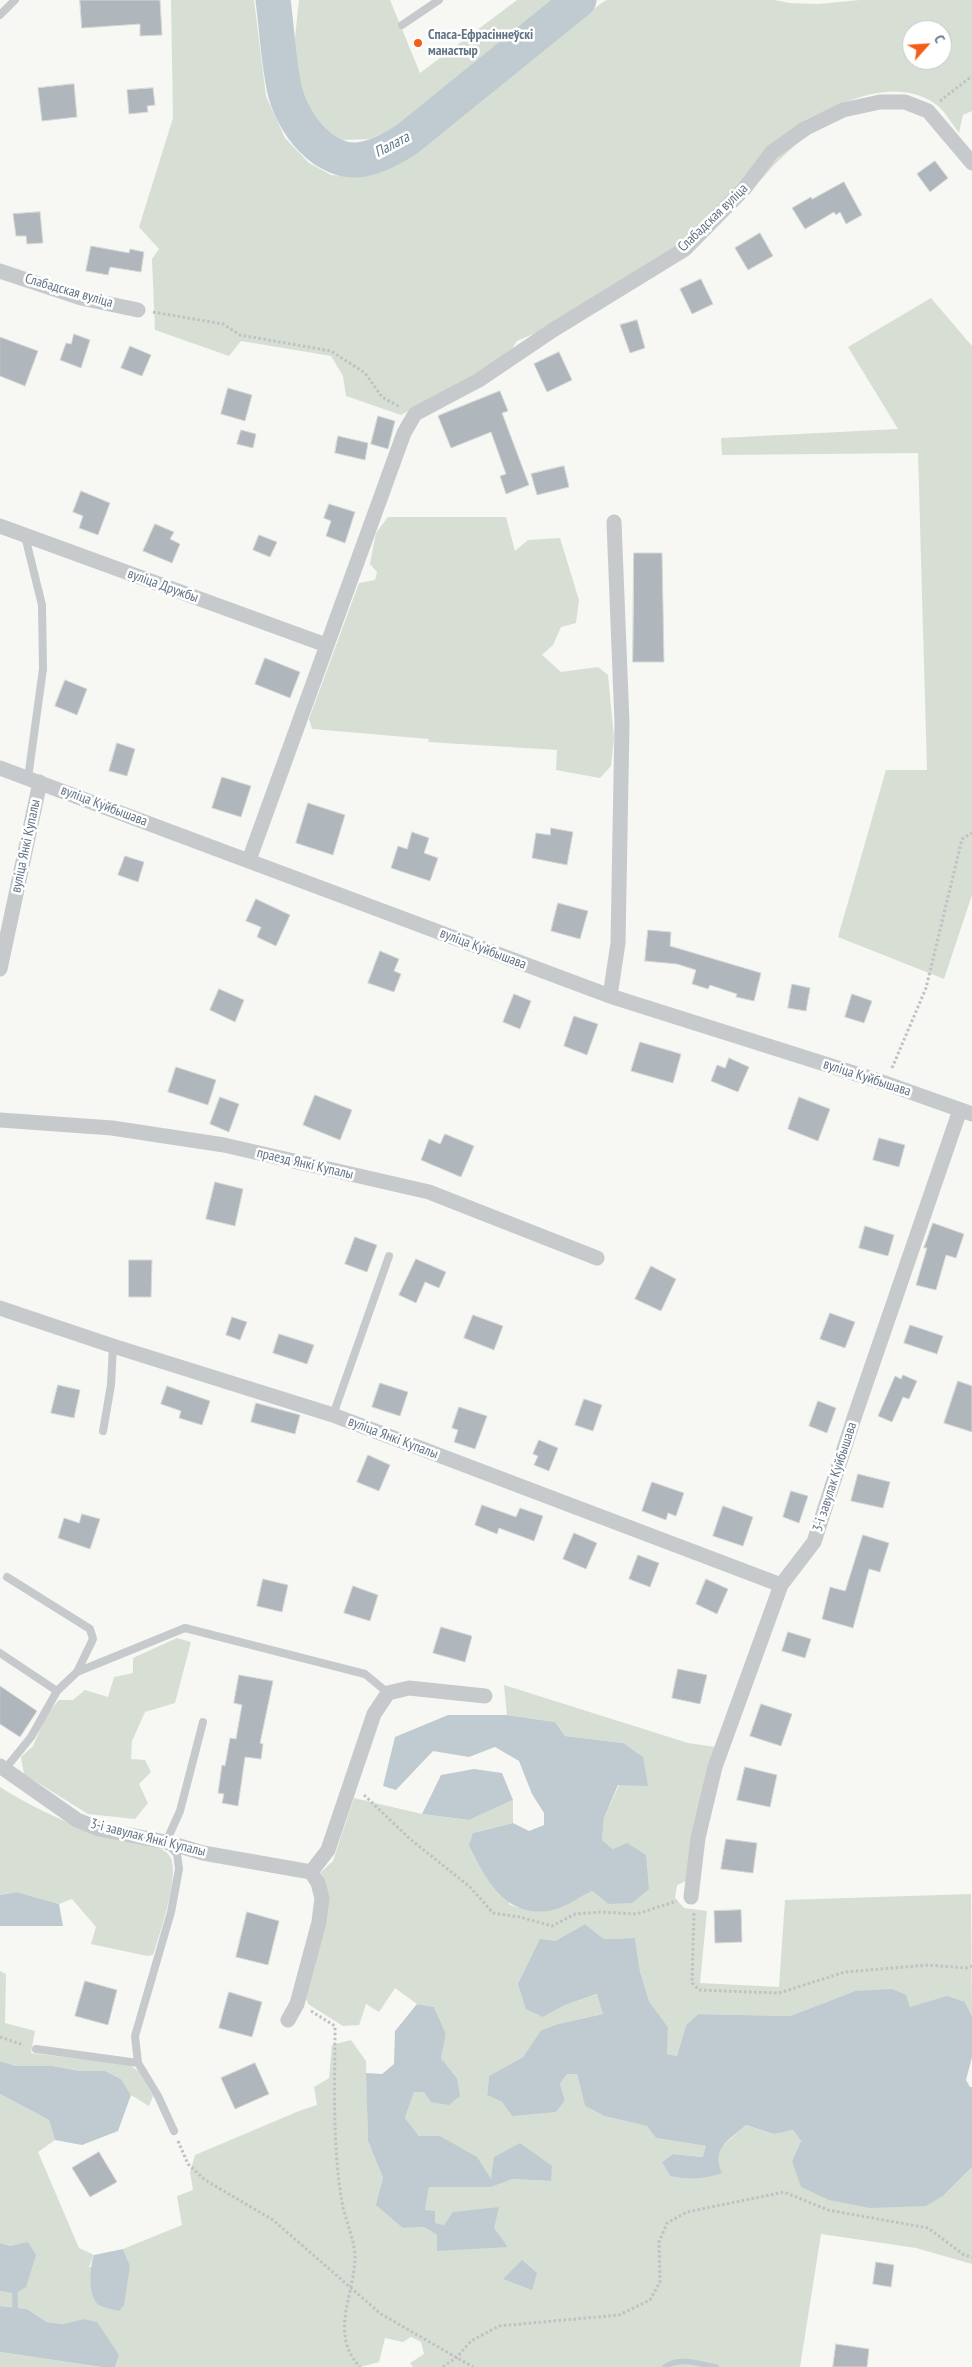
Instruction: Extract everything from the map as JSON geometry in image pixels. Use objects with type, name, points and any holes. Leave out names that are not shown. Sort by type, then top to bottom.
[{"type":"street","name":"Слабадская вуліца","points":[[415,414],[479,380],[554,330],[685,249],[744,189],[772,152],[806,128],[843,110],[880,102],[905,102],[928,111],[972,163]]},
{"type":"street","name":"Слабадская вуліца","points":[[0,270],[81,298],[138,310]]},
{"type":"street","points":[[249,860],[404,433],[415,414]]},
{"type":"street","points":[[610,996],[618,943],[622,723],[614,522]]},
{"type":"street","name":"вуліца Дружбы","points":[[0,526],[326,645]]},
{"type":"street","name":"вуліца Куйбышава","points":[[0,768],[610,996],[885,1083],[966,1112]]},
{"type":"street","name":"вуліца Янкі Купалы","points":[[0,969],[34,780]]},
{"type":"street","name":"3-і завулак Куйбышава","points":[[691,1897],[698,1838],[715,1767],[781,1585],[814,1542],[861,1397],[966,1112]]},
{"type":"street","name":"праезд Янкі Купалы","points":[[0,1120],[112,1128],[224,1145],[429,1192],[597,1258]]},
{"type":"street","name":"вуліца Янкі Купалы","points":[[0,1308],[113,1346],[332,1415],[781,1585]]},
{"type":"street","points":[[288,2020],[297,2004],[318,1922],[322,1898],[318,1883],[311,1872],[328,1850],[374,1714],[388,1693],[409,1688],[485,1696]]},
{"type":"street","name":"3-і завулак Янкі Купалы","points":[[2,1768],[77,1820],[99,1829],[166,1842],[203,1852],[311,1872]]},
{"type":"lane","points":[[0,15],[16,0]]},
{"type":"lane","points":[[402,25],[440,0]]},
{"type":"lane","points":[[25,536],[42,605],[43,669],[34,780]]},
{"type":"lane","points":[[332,1415],[389,1256]]},
{"type":"lane","points":[[103,1432],[111,1385],[113,1346]]},
{"type":"lane","points":[[2,1768],[31,1737],[57,1691],[77,1672],[93,1639],[90,1629],[7,1577]]},
{"type":"lane","points":[[77,1672],[185,1628],[365,1674],[388,1693]]},
{"type":"lane","points":[[0,1653],[57,1691]]},
{"type":"lane","points":[[174,2131],[158,2096],[138,2063],[135,2036],[171,1912],[179,1869],[177,1854],[166,1842],[180,1811],[203,1722]]},
{"type":"lane","points":[[36,2049],[138,2063]]},
{"type":"path","points":[[928,111],[972,76]]},
{"type":"path","points":[[138,310],[195,317],[223,324],[240,335],[331,351],[365,373],[382,397],[415,414]]},
{"type":"path","points":[[885,1083],[926,988],[962,839],[972,833]]},
{"type":"path","points":[[351,1782],[410,1839],[470,1887],[492,1913],[520,1917],[552,1926],[575,1914],[601,1912],[636,1914],[691,1897],[695,1918],[692,1983],[699,1990],[779,1993],[844,1972],[928,1965],[966,1968],[972,1966]]},
{"type":"path","points":[[297,2004],[335,2026],[335,2118],[342,2202],[355,2257],[344,2336],[350,2357],[360,2367]]},
{"type":"path","points":[[0,2037],[36,2049]]},
{"type":"path","points":[[174,2131],[188,2164],[205,2180],[273,2220],[381,2314],[473,2367]]},
{"type":"path","points":[[443,2367],[457,2357],[471,2341],[499,2326],[619,2315],[650,2300],[660,2282],[659,2242],[667,2223],[687,2212],[784,2192],[828,2210],[928,2228],[964,2254],[972,2257]]},
{"type":"shaded area","points":[[171,0],[254,0],[266,96],[285,138],[309,163],[331,175],[362,177],[390,167],[440,126],[607,0],[775,0],[789,3],[819,4],[860,0],[972,0],[972,111],[963,115],[959,133],[934,103],[918,95],[902,92],[868,95],[851,100],[803,121],[805,136],[776,163],[748,194],[681,245],[549,337],[533,334],[517,341],[510,352],[401,415],[346,396],[343,376],[331,356],[241,341],[229,356],[155,330],[152,259],[159,249],[139,227],[173,118]]},
{"type":"shaded area","points":[[299,0],[390,0],[420,73],[517,0],[555,0],[404,124],[370,139],[340,140],[317,124],[300,92],[293,56]]},
{"type":"shaded area","points":[[931,298],[972,346],[972,895],[944,979],[838,937],[886,770],[927,770],[918,453],[722,455],[721,438],[898,429],[848,347]]},
{"type":"shaded area","points":[[388,517],[506,517],[515,551],[528,540],[560,538],[579,600],[576,623],[561,627],[553,645],[542,655],[561,672],[598,667],[608,675],[614,738],[611,766],[600,778],[556,770],[557,750],[428,742],[429,739],[312,729],[309,719],[359,583],[375,580],[377,572],[370,564],[376,533]]},
{"type":"shaded area","points":[[177,1638],[191,1642],[175,1703],[145,1712],[132,1741],[131,1759],[145,1760],[151,1772],[139,1784],[148,1803],[135,1819],[88,1814],[24,1774],[21,1757],[33,1746],[47,1714],[59,1700],[73,1700],[85,1690],[108,1697],[114,1677],[133,1673],[133,1658]]},
{"type":"shaded area","points":[[504,1685],[688,1743],[716,1747],[686,1881],[677,1885],[675,1898],[684,1908],[707,1911],[700,1983],[779,1987],[785,1900],[971,1894],[972,2016],[965,2002],[910,2007],[855,1991],[790,2016],[698,2014],[686,2025],[677,2056],[666,2054],[668,2027],[649,2001],[640,1971],[635,1938],[604,1939],[585,1924],[555,1941],[543,2017],[565,2005],[598,1994],[603,2014],[558,2024],[541,2030],[523,2057],[489,2076],[487,2095],[502,2102],[512,2116],[565,2100],[560,2084],[567,2074],[577,2074],[585,2106],[604,2116],[648,2126],[656,2138],[706,2146],[704,2157],[673,2154],[662,2162],[670,2176],[690,2179],[721,2173],[716,2160],[719,2149],[746,2125],[774,2134],[793,2130],[801,2141],[792,2161],[944,2195],[972,2167],[972,2264],[916,2248],[821,2234],[800,2367],[413,2367],[410,2363],[424,2354],[421,2342],[411,2337],[403,2342],[385,2338],[379,2362],[360,2367],[115,2367],[119,2355],[83,2319],[63,2324],[47,2322],[27,2309],[0,2306],[0,2291],[15,2294],[28,2243],[10,2246],[0,2243],[0,2094],[49,2120],[55,2140],[38,2152],[79,2248],[94,2255],[89,2267],[130,2267],[123,2249],[182,2225],[177,2196],[193,2190],[190,2172],[195,2155],[317,2105],[314,2087],[329,2078],[332,2045],[351,2040],[366,2061],[368,2141],[403,2228],[424,2227],[437,2235],[508,2247],[493,2228],[498,2207],[443,2225],[434,2223],[425,2210],[429,2187],[491,2187],[513,2179],[550,2181],[552,2166],[491,2180],[440,2136],[419,2136],[405,2118],[414,2092],[424,2092],[457,2078],[441,2058],[446,2034],[434,2007],[417,2004],[395,1988],[379,2012],[366,2004],[359,2025],[343,2026],[308,2004],[305,1995],[329,1897],[321,1872],[333,1861],[354,1798],[422,1814],[469,1820],[513,1800],[513,1823],[473,1833],[510,1905],[543,1910],[561,1905],[592,1891],[608,1904],[613,1849],[602,1840],[604,1818],[619,1785],[623,1743],[565,1736],[555,1722],[507,1715]]},
{"type":"shaded area","points":[[448,1715],[507,1715],[555,1722],[565,1736],[623,1743],[643,1757],[648,1786],[618,1785],[604,1818],[602,1840],[613,1849],[627,1843],[646,1855],[649,1889],[632,1903],[608,1904],[592,1891],[553,1910],[537,1912],[522,1909],[510,1903],[491,1884],[469,1845],[473,1833],[513,1823],[529,1831],[544,1825],[544,1813],[532,1794],[519,1761],[495,1747],[469,1757],[433,1751],[396,1790],[383,1786],[395,1737]]},
{"type":"shaded area","points":[[474,1769],[502,1773],[513,1800],[469,1820],[422,1814],[441,1775]]},
{"type":"shaded area","points":[[0,1787],[17,1798],[93,1834],[150,1845],[167,1853],[171,1858],[173,1879],[168,1906],[153,1955],[147,1956],[91,1944],[96,1927],[72,1899],[59,1904],[17,1892],[0,1895]]},
{"type":"shaded area","points":[[17,1892],[59,1904],[63,1926],[0,1926],[0,1895]]},
{"type":"shaded area","points":[[585,1924],[604,1939],[635,1938],[640,1971],[649,2001],[668,2027],[667,2054],[677,2056],[686,2025],[698,2014],[790,2016],[855,1991],[892,1989],[906,1995],[910,2007],[947,1996],[965,2002],[972,2016],[972,2057],[966,2080],[970,2087],[972,2087],[972,2167],[944,2195],[926,2206],[870,2208],[829,2200],[801,2187],[792,2161],[801,2141],[793,2130],[774,2134],[746,2125],[720,2151],[719,2164],[722,2173],[696,2179],[670,2176],[662,2162],[673,2154],[703,2157],[706,2146],[656,2138],[647,2126],[604,2116],[585,2106],[577,2074],[567,2074],[560,2084],[565,2100],[556,2112],[512,2116],[502,2102],[487,2095],[489,2076],[523,2057],[541,2030],[558,2024],[603,2014],[597,1994],[565,2005],[543,2017],[526,2009],[518,1984],[540,1939],[555,1941]]},
{"type":"shaded area","points":[[0,1971],[6,1974],[5,2023],[35,2031],[31,2053],[130,2065],[138,2071],[153,2096],[149,2106],[131,2095],[121,2079],[105,2071],[80,2071],[53,2066],[16,2066],[0,2061]]},
{"type":"shaded area","points":[[417,2004],[434,2007],[446,2034],[441,2058],[457,2078],[460,2096],[449,2105],[431,2102],[424,2092],[414,2092],[405,2118],[419,2136],[440,2136],[477,2157],[491,2179],[494,2157],[520,2143],[552,2166],[551,2181],[513,2179],[491,2187],[429,2187],[425,2210],[435,2211],[435,2223],[444,2225],[453,2212],[499,2207],[494,2228],[508,2247],[437,2251],[437,2235],[424,2227],[403,2228],[376,2205],[383,2178],[368,2141],[366,2073],[382,2074],[394,2064],[395,2031]]},
{"type":"shaded area","points":[[0,2061],[16,2066],[53,2066],[80,2071],[105,2071],[121,2079],[131,2095],[118,2131],[82,2145],[55,2140],[49,2120],[0,2094]]},
{"type":"shaded area","points":[[28,2242],[36,2255],[26,2287],[15,2294],[0,2291],[0,2243],[10,2246]]},
{"type":"shaded area","points":[[123,2249],[130,2266],[124,2305],[119,2311],[101,2306],[95,2301],[90,2281],[94,2255]]},
{"type":"shaded area","points":[[522,2260],[537,2273],[532,2290],[503,2279]]},
{"type":"shaded area","points":[[0,2306],[27,2309],[47,2322],[63,2324],[83,2319],[97,2322],[119,2355],[115,2367],[101,2367],[0,2352]]},
{"type":"shaded area","points":[[0,2352],[101,2367],[0,2367]]},
{"type":"building","points":[[80,0],[160,0],[162,35],[140,36],[140,24],[82,28]]},
{"type":"building","points":[[74,84],[77,117],[42,121],[38,88]]},
{"type":"building","points":[[153,88],[155,105],[147,106],[148,112],[129,114],[127,90]]},
{"type":"building","points":[[935,161],[948,178],[930,192],[917,174]]},
{"type":"building","points":[[844,182],[862,215],[846,224],[840,212],[836,215],[834,212],[805,229],[792,208]]},
{"type":"building","points":[[40,212],[43,243],[27,244],[26,236],[16,236],[13,214]]},
{"type":"building","points":[[760,233],[773,256],[748,270],[735,248]]},
{"type":"building","points":[[91,246],[129,253],[130,249],[144,252],[141,272],[110,267],[108,275],[86,271]]},
{"type":"building","points":[[701,279],[713,304],[692,314],[680,289]]},
{"type":"building","points":[[637,320],[645,348],[630,353],[620,325]]},
{"type":"building","points":[[74,334],[90,340],[81,368],[60,360],[66,343],[71,344]]},
{"type":"building","points":[[0,337],[38,351],[25,386],[0,376]]},
{"type":"building","points":[[130,346],[151,355],[142,376],[121,368]]},
{"type":"building","points":[[559,352],[572,380],[547,392],[534,364]]},
{"type":"building","points":[[228,388],[252,395],[245,421],[221,414]]},
{"type":"building","points":[[500,391],[508,411],[502,413],[529,485],[506,494],[500,476],[506,474],[491,432],[451,448],[438,416]]},
{"type":"building","points":[[378,416],[395,421],[388,449],[371,444]]},
{"type":"building","points":[[241,430],[256,434],[253,448],[237,444]]},
{"type":"building","points":[[338,436],[368,443],[365,460],[335,453]]},
{"type":"building","points":[[564,466],[569,487],[537,495],[531,474]]},
{"type":"building","points":[[81,491],[110,503],[98,535],[79,528],[83,516],[73,512]]},
{"type":"building","points":[[329,504],[355,512],[345,543],[326,536],[331,521],[324,518]]},
{"type":"building","points":[[155,524],[174,532],[170,539],[180,544],[172,563],[143,551]]},
{"type":"building","points":[[259,535],[277,542],[270,557],[253,550]]},
{"type":"building","points":[[634,553],[662,553],[664,662],[633,662]]},
{"type":"building","points":[[265,658],[300,672],[290,698],[255,684]]},
{"type":"building","points":[[65,680],[87,689],[77,715],[55,706]]},
{"type":"building","points":[[117,743],[135,749],[127,776],[109,771]]},
{"type":"building","points":[[222,777],[251,786],[241,817],[212,808]]},
{"type":"building","points":[[308,803],[345,815],[333,855],[296,843]]},
{"type":"building","points":[[551,828],[573,832],[567,865],[532,858],[536,833],[550,835]]},
{"type":"building","points":[[412,832],[429,838],[424,853],[438,858],[430,881],[391,868],[398,846],[407,849]]},
{"type":"building","points":[[125,856],[144,862],[138,882],[118,875]]},
{"type":"building","points":[[256,899],[290,915],[276,946],[257,937],[261,927],[246,921]]},
{"type":"building","points":[[558,903],[588,911],[580,939],[551,931]]},
{"type":"building","points":[[648,930],[671,932],[670,946],[761,973],[754,1001],[736,997],[737,994],[710,985],[708,989],[692,984],[696,970],[677,964],[645,961]]},
{"type":"building","points":[[380,951],[399,959],[394,971],[401,974],[394,992],[368,983]]},
{"type":"building","points":[[792,984],[810,988],[806,1011],[788,1008]]},
{"type":"building","points":[[219,989],[244,1000],[235,1022],[210,1010]]},
{"type":"building","points":[[514,994],[531,1001],[520,1029],[503,1022]]},
{"type":"building","points":[[852,994],[872,1001],[864,1023],[845,1017]]},
{"type":"building","points":[[574,1016],[598,1024],[587,1055],[564,1046]]},
{"type":"building","points":[[640,1042],[681,1054],[673,1083],[631,1071]]},
{"type":"building","points":[[729,1058],[749,1067],[738,1092],[711,1081],[717,1065],[725,1068]]},
{"type":"building","points":[[176,1067],[216,1080],[208,1105],[168,1092]]},
{"type":"building","points":[[315,1095],[352,1110],[340,1140],[303,1125]]},
{"type":"building","points":[[220,1097],[239,1104],[229,1132],[210,1124]]},
{"type":"building","points":[[799,1097],[830,1109],[818,1141],[788,1129]]},
{"type":"building","points":[[445,1134],[474,1146],[461,1177],[421,1160],[429,1139],[440,1144]]},
{"type":"building","points":[[879,1138],[905,1145],[899,1167],[873,1160]]},
{"type":"building","points":[[215,1182],[243,1189],[235,1226],[206,1219]]},
{"type":"building","points":[[933,1223],[964,1234],[956,1258],[946,1255],[936,1290],[916,1285],[927,1248],[924,1248]]},
{"type":"building","points":[[865,1226],[894,1235],[888,1256],[859,1248]]},
{"type":"building","points":[[355,1237],[377,1245],[367,1272],[345,1264]]},
{"type":"building","points":[[416,1259],[446,1272],[439,1288],[425,1282],[416,1303],[399,1295]]},
{"type":"building","points":[[129,1260],[152,1260],[151,1297],[129,1297]]},
{"type":"building","points":[[651,1266],[676,1279],[661,1311],[635,1299]]},
{"type":"building","points":[[830,1313],[855,1322],[845,1348],[820,1339]]},
{"type":"building","points":[[473,1315],[503,1326],[494,1350],[464,1338]]},
{"type":"building","points":[[232,1317],[247,1322],[240,1340],[226,1335]]},
{"type":"building","points":[[910,1325],[943,1336],[937,1354],[904,1343]]},
{"type":"building","points":[[279,1334],[314,1345],[307,1364],[273,1353]]},
{"type":"building","points":[[903,1375],[917,1381],[909,1399],[903,1397],[892,1422],[878,1416],[895,1376],[901,1379]]},
{"type":"building","points":[[958,1381],[972,1386],[972,1432],[944,1423]]},
{"type":"building","points":[[380,1383],[408,1392],[400,1416],[372,1407]]},
{"type":"building","points":[[58,1385],[80,1390],[74,1418],[51,1413]]},
{"type":"building","points":[[167,1386],[210,1401],[202,1425],[179,1418],[181,1411],[161,1404]]},
{"type":"building","points":[[584,1399],[602,1405],[593,1431],[575,1425]]},
{"type":"building","points":[[818,1401],[836,1408],[827,1433],[809,1426]]},
{"type":"building","points":[[256,1403],[300,1415],[295,1434],[251,1422]]},
{"type":"building","points":[[459,1407],[487,1416],[475,1449],[454,1442],[458,1430],[452,1428]]},
{"type":"building","points":[[539,1440],[558,1448],[549,1471],[534,1465],[538,1456],[533,1454]]},
{"type":"building","points":[[368,1455],[390,1465],[379,1491],[357,1482]]},
{"type":"building","points":[[858,1474],[890,1482],[883,1508],[851,1501]]},
{"type":"building","points":[[652,1482],[684,1493],[676,1516],[668,1513],[666,1520],[642,1511]]},
{"type":"building","points":[[791,1491],[808,1496],[799,1523],[783,1517]]},
{"type":"building","points":[[482,1505],[516,1517],[520,1508],[543,1516],[534,1541],[499,1528],[497,1534],[475,1525]]},
{"type":"building","points":[[723,1506],[753,1517],[743,1546],[713,1536]]},
{"type":"building","points":[[82,1514],[100,1519],[90,1549],[58,1538],[64,1518],[79,1523]]},
{"type":"building","points":[[574,1533],[597,1543],[586,1569],[563,1559]]},
{"type":"building","points":[[863,1535],[889,1543],[880,1572],[869,1569],[853,1628],[822,1619],[830,1587],[845,1591]]},
{"type":"building","points":[[638,1555],[659,1563],[650,1587],[629,1579]]},
{"type":"building","points":[[263,1579],[288,1585],[282,1612],[257,1606]]},
{"type":"building","points":[[706,1579],[728,1589],[717,1614],[696,1604]]},
{"type":"building","points":[[353,1586],[378,1595],[370,1621],[344,1613]]},
{"type":"building","points":[[441,1627],[472,1636],[465,1662],[433,1653]]},
{"type":"building","points":[[788,1632],[811,1639],[805,1658],[782,1651]]},
{"type":"building","points":[[678,1669],[707,1675],[700,1704],[672,1698]]},
{"type":"building","points":[[239,1675],[273,1681],[260,1743],[263,1744],[261,1759],[245,1757],[238,1806],[222,1803],[224,1794],[218,1793],[222,1765],[225,1766],[230,1738],[236,1739],[242,1705],[234,1703]]},
{"type":"building","points":[[0,1686],[37,1711],[20,1737],[0,1724]]},
{"type":"building","points":[[761,1704],[792,1714],[781,1746],[750,1736]]},
{"type":"building","points":[[745,1767],[777,1775],[770,1807],[737,1800]]},
{"type":"building","points":[[726,1839],[757,1843],[753,1873],[721,1869]]},
{"type":"building","points":[[741,1910],[742,1942],[715,1943],[714,1911]]},
{"type":"building","points":[[247,1912],[279,1921],[268,1965],[236,1957]]},
{"type":"building","points":[[85,1981],[117,1990],[108,2025],[75,2016]]},
{"type":"building","points":[[229,1992],[262,2002],[252,2037],[219,2028]]},
{"type":"building","points":[[255,2063],[269,2094],[235,2109],[221,2078]]},
{"type":"building","points":[[99,2152],[117,2182],[90,2197],[72,2168]]},
{"type":"building","points":[[876,2262],[894,2265],[891,2287],[873,2284]]},
{"type":"building","points":[[836,2344],[869,2349],[867,2367],[833,2367]]},
{"type":"waterway","name":"Палата","points":[[273,0],[284,87],[294,114],[302,127],[323,149],[349,160],[375,156],[406,140],[579,0]]},
{"type":"waterway","points":[[15,2294],[15,2308]]},
{"type":"waterway","points":[[665,2367],[684,2361],[716,2367]]},
{"type":"place","name":"Спаса-Ефрасіннеўскі манастыр","points":[[418,43]]}]
